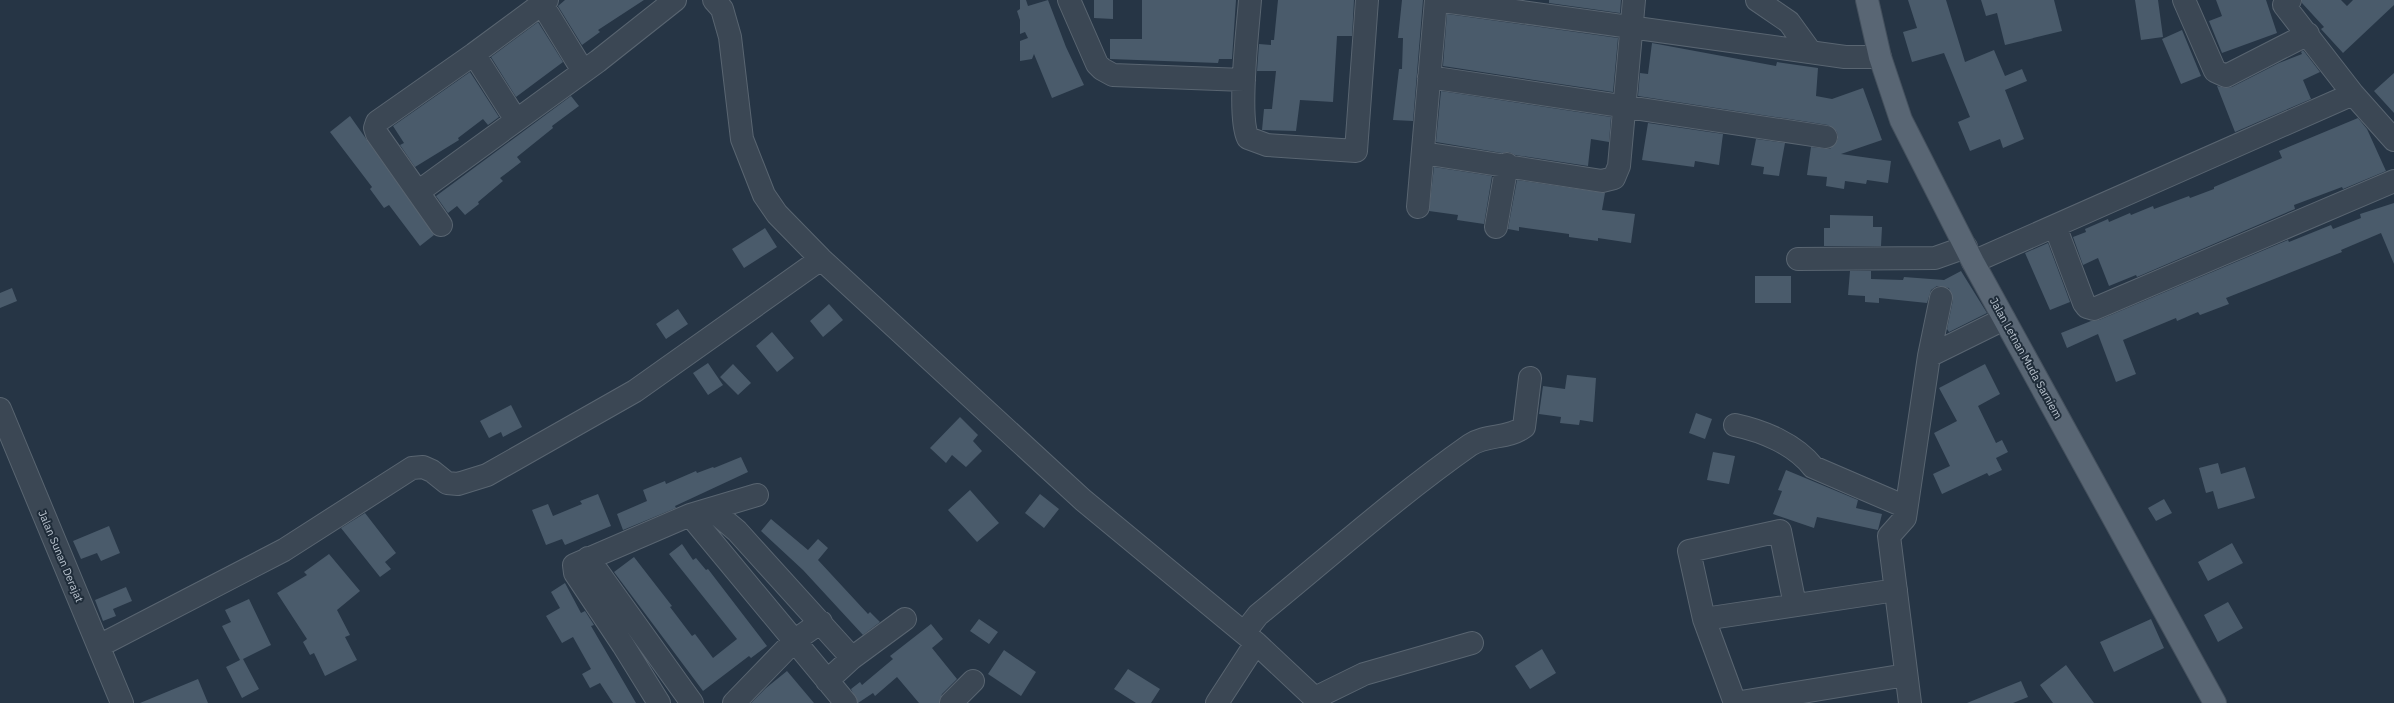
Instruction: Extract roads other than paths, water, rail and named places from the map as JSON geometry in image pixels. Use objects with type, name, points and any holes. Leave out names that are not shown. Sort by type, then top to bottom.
[{"type":"main road","name":"Jalan Letnan Muda Sarniem","points":[[1870,1],[1880,57],[1901,120],[2004,319],[2215,703]]},
{"type":"street","points":[[418,192],[583,71],[675,0]]},
{"type":"street","points":[[714,0],[722,8],[730,37],[742,139],[764,195],[790,230],[1083,500],[1250,638],[1317,701],[1364,674],[1472,643]]},
{"type":"street","points":[[1069,0],[1097,64],[1113,75],[1244,80]]},
{"type":"street","points":[[1250,0],[1244,80],[1244,122],[1248,138],[1267,145],[1356,151],[1367,0]]},
{"type":"street","points":[[1418,207],[1436,0],[1845,57],[1880,57]]},
{"type":"street","points":[[1423,152],[1507,164],[1602,181],[1614,178],[1619,166],[1630,28],[1634,0]]},
{"type":"street","points":[[1757,0],[1789,22],[1810,51]]},
{"type":"street","points":[[2184,0],[2215,71],[2220,75],[2226,76],[2308,34]]},
{"type":"street","points":[[2290,0],[2284,5],[2353,94],[2394,140]]},
{"type":"street","points":[[441,225],[377,134],[375,128],[377,122],[545,2],[583,71]]},
{"type":"street","points":[[474,54],[516,120]]},
{"type":"street","points":[[1429,77],[1826,137]]},
{"type":"street","points":[[1798,259],[1934,258],[1970,255],[2055,226],[2353,94]]},
{"type":"street","points":[[1496,227],[1507,164]]},
{"type":"street","points":[[2055,226],[2084,303],[2087,307],[2094,309],[2394,181]]},
{"type":"street","points":[[99,646],[284,550],[412,468],[423,467],[432,471],[447,483],[458,484],[487,475],[635,391],[821,259]]},
{"type":"street","points":[[1910,703],[1889,536],[1905,518],[1929,356],[1941,298]]},
{"type":"street","points":[[1929,356],[2004,319]]},
{"type":"street","points":[[1216,703],[1250,638],[1258,615],[1427,477],[1472,444],[1498,436],[1515,434],[1524,427],[1530,378]]},
{"type":"street","name":"Jalan Sunan Derajat","points":[[0,409],[122,703]]},
{"type":"street","points":[[1735,425],[1758,430],[1804,456],[1813,467],[1906,507]]},
{"type":"street","points":[[659,703],[633,640],[588,558],[690,515],[756,495]]},
{"type":"street","points":[[711,509],[737,532],[821,622],[852,658]]},
{"type":"street","points":[[690,515],[846,703]]},
{"type":"street","points":[[1795,605],[1780,531],[1689,550],[1704,619],[1735,703],[1906,675]]},
{"type":"street","points":[[715,546],[737,532]]},
{"type":"street","points":[[1704,619],[1896,590]]},
{"type":"street","points":[[827,681],[852,658],[905,619]]},
{"type":"street","points":[[734,703],[794,641],[821,622]]},
{"type":"street","points":[[633,640],[684,700]]},
{"type":"street","points":[[951,703],[973,681]]}]
